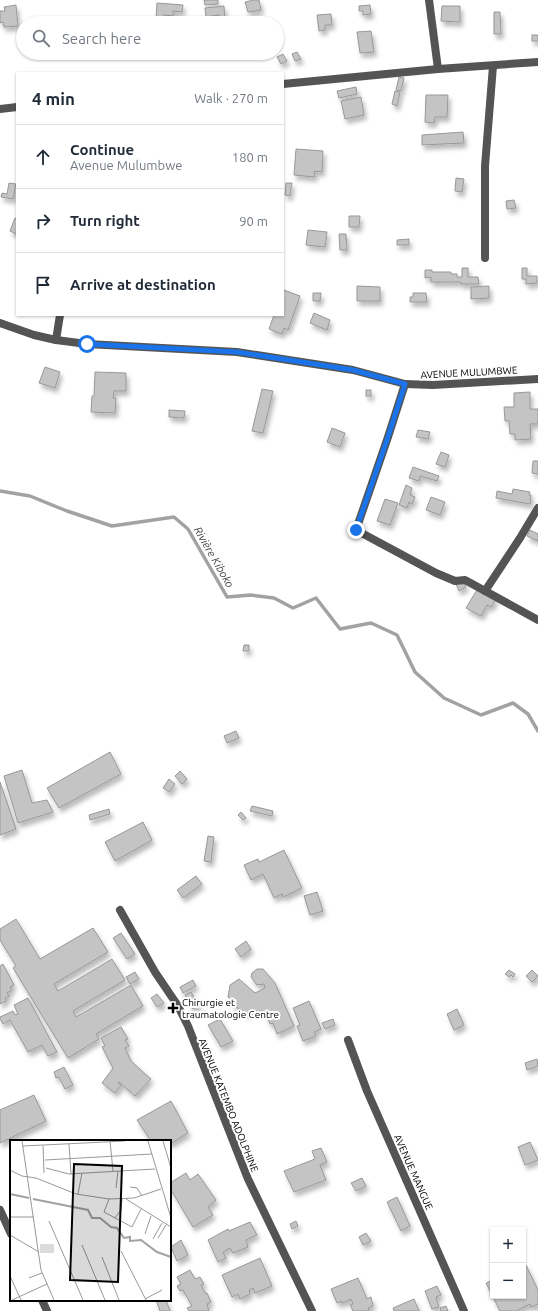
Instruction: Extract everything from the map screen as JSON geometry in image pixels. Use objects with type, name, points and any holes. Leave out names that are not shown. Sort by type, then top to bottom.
[{"type":"street","points":[[429,0],[438,69]]},
{"type":"street","points":[[284,84],[438,69],[538,62]]},
{"type":"street","points":[[485,258],[485,166],[493,66]]},
{"type":"street","points":[[0,109],[16,107]]},
{"type":"street","points":[[56,340],[60,316]]},
{"type":"street","name":"AVENUE MULUMBWE","points":[[0,323],[34,335],[56,340],[87,344],[237,352],[353,370],[405,384],[433,385],[538,378]]},
{"type":"street","points":[[405,384],[356,530],[436,573],[455,580],[465,580],[538,620]]},
{"type":"street","points":[[485,591],[538,508]]},
{"type":"street","name":"AVENUE KATEMBO ADOLPHINE","points":[[120,910],[155,972],[178,1006],[188,1026],[248,1178],[312,1311]]},
{"type":"street","name":"AVENUE MANGUE","points":[[348,1040],[367,1091],[464,1311]]},
{"type":"street","points":[[0,1210],[10,1232]]},
{"type":"street","points":[[42,1301],[47,1311]]},
{"type":"building","points":[[204,0],[218,0],[218,4],[205,5]]},
{"type":"building","points":[[259,0],[261,10],[248,12],[245,2]]},
{"type":"building","points":[[157,3],[183,5],[182,12],[173,11],[173,16],[156,16]]},
{"type":"building","points":[[16,5],[16,26],[4,27],[3,22],[0,23],[0,11],[5,11],[4,7]]},
{"type":"building","points":[[370,5],[371,14],[363,15],[363,11],[359,11],[359,6]]},
{"type":"building","points":[[224,6],[225,16],[206,16],[205,8]]},
{"type":"building","points":[[442,6],[460,6],[460,22],[441,21]]},
{"type":"building","points":[[494,12],[500,12],[501,34],[494,34]]},
{"type":"building","points":[[331,14],[332,25],[325,25],[325,30],[319,31],[317,15]]},
{"type":"building","points":[[371,31],[374,52],[360,53],[357,32]]},
{"type":"building","points":[[532,35],[538,35],[538,41],[532,41]]},
{"type":"building","points":[[297,52],[301,59],[295,61],[292,54]]},
{"type":"building","points":[[284,56],[287,61],[281,64],[279,60],[284,60]]},
{"type":"building","points":[[399,77],[404,78],[401,91],[396,90]]},
{"type":"building","points":[[356,87],[357,94],[339,98],[337,91]]},
{"type":"building","points":[[395,91],[400,92],[397,106],[392,104]]},
{"type":"building","points":[[426,95],[448,95],[447,117],[435,117],[434,123],[425,122]]},
{"type":"building","points":[[361,97],[364,115],[345,119],[341,101]]},
{"type":"building","points":[[463,132],[464,143],[422,145],[422,135]]},
{"type":"building","points":[[296,149],[323,151],[322,172],[314,171],[315,177],[294,175]]},
{"type":"building","points":[[456,178],[464,179],[462,192],[455,191]]},
{"type":"building","points":[[9,183],[16,184],[13,199],[1,197],[2,193],[7,194]]},
{"type":"building","points":[[286,183],[292,183],[290,196],[285,195]]},
{"type":"building","points":[[514,200],[516,208],[507,209],[506,201]]},
{"type":"building","points":[[349,216],[360,216],[359,227],[349,227]]},
{"type":"building","points":[[15,218],[16,234],[10,231]]},
{"type":"building","points":[[308,230],[327,232],[325,247],[306,245]]},
{"type":"building","points":[[339,234],[346,234],[347,250],[340,250]]},
{"type":"building","points":[[409,239],[409,245],[397,245],[397,240]]},
{"type":"building","points":[[462,268],[468,268],[468,277],[478,277],[479,284],[461,284],[461,282],[431,282],[431,277],[425,278],[425,270],[432,270],[432,272],[451,272],[451,274],[457,274],[457,277],[462,277]]},
{"type":"building","points":[[522,268],[527,268],[527,276],[537,276],[537,283],[526,284],[526,279],[522,279]]},
{"type":"building","points":[[357,286],[380,287],[380,301],[357,301]]},
{"type":"building","points":[[489,286],[489,298],[471,299],[471,287]]},
{"type":"building","points":[[284,290],[300,296],[288,330],[284,328],[282,334],[269,329],[274,316],[284,316]]},
{"type":"building","points":[[313,293],[321,293],[320,301],[313,301]]},
{"type":"building","points":[[413,293],[426,293],[427,302],[410,302],[410,297],[413,297]]},
{"type":"building","points":[[314,313],[330,320],[327,330],[310,323]]},
{"type":"building","points":[[45,367],[60,372],[55,388],[39,383]]},
{"type":"building","points":[[95,372],[126,373],[126,391],[114,391],[113,398],[116,398],[115,413],[91,412],[92,396],[94,396]]},
{"type":"building","points":[[262,389],[273,391],[263,433],[252,431]]},
{"type":"building","points":[[366,390],[371,390],[371,396],[366,396]]},
{"type":"building","points":[[530,392],[530,409],[538,409],[538,424],[530,424],[531,439],[515,440],[515,434],[510,434],[509,421],[505,421],[504,407],[514,407],[514,393]]},
{"type":"building","points":[[169,410],[185,411],[184,418],[169,417]]},
{"type":"building","points":[[332,428],[345,433],[340,447],[327,442]]},
{"type":"building","points":[[418,430],[430,432],[428,439],[416,437]]},
{"type":"building","points":[[441,452],[449,455],[445,467],[436,464]]},
{"type":"building","points":[[533,461],[538,461],[538,474],[532,473]]},
{"type":"building","points":[[413,467],[439,476],[437,481],[420,476],[419,481],[409,478]]},
{"type":"building","points":[[406,485],[412,488],[410,495],[415,497],[412,504],[409,502],[407,508],[399,505]]},
{"type":"building","points":[[513,489],[530,492],[530,504],[496,498],[497,491],[512,494]]},
{"type":"building","points":[[431,497],[445,502],[440,515],[426,510]]},
{"type":"building","points":[[385,499],[398,503],[390,525],[377,521]]},
{"type":"building","points":[[530,530],[538,534],[538,541],[527,536]]},
{"type":"building","points":[[463,581],[466,587],[459,591],[456,584]]},
{"type":"building","points":[[478,588],[496,599],[491,607],[487,605],[481,616],[466,608]]},
{"type":"building","points":[[244,645],[249,645],[249,651],[243,651]]},
{"type":"building","points":[[236,731],[239,738],[227,743],[224,736]]},
{"type":"building","points":[[110,752],[121,774],[59,808],[47,788]]},
{"type":"building","points":[[22,770],[32,803],[47,800],[53,812],[18,823],[4,776]]},
{"type":"building","points":[[180,771],[187,779],[182,784],[175,776]]},
{"type":"building","points":[[169,779],[175,784],[169,792],[163,788]]},
{"type":"building","points":[[0,782],[16,829],[0,835]]},
{"type":"building","points":[[252,806],[273,811],[272,816],[250,811]]},
{"type":"building","points":[[109,809],[110,814],[90,820],[89,815]]},
{"type":"building","points":[[241,812],[246,818],[243,820],[238,815]]},
{"type":"building","points":[[143,822],[152,840],[115,861],[105,842]]},
{"type":"building","points":[[208,836],[214,837],[211,862],[204,861]]},
{"type":"building","points":[[284,850],[302,888],[283,897],[282,894],[274,898],[263,874],[251,880],[244,865],[258,859],[259,862]]},
{"type":"building","points":[[196,876],[202,884],[183,898],[177,890]]},
{"type":"building","points":[[317,892],[323,911],[310,915],[304,896]]},
{"type":"building","points":[[16,919],[40,959],[93,928],[108,952],[54,984],[58,991],[112,959],[125,980],[73,1011],[76,1017],[131,985],[143,1006],[96,1034],[99,1039],[68,1058],[13,968],[16,966],[0,940],[0,929]]},
{"type":"building","points":[[121,933],[135,954],[127,959],[113,938]]},
{"type":"building","points":[[246,941],[251,949],[241,957],[235,949]]},
{"type":"building","points":[[3,964],[14,985],[10,987],[12,990],[7,993],[9,996],[5,998],[6,1001],[0,1004],[0,966]]},
{"type":"building","points":[[257,969],[263,969],[275,983],[294,1026],[277,1034],[273,1023],[270,1024],[266,1013],[261,1011],[258,1013],[256,1010],[246,1014],[231,1003],[234,1001],[228,997],[230,985],[239,979],[255,993],[265,988],[264,984],[257,985],[251,977],[252,973]]},
{"type":"building","points":[[509,970],[515,974],[513,977],[511,975],[509,977],[505,974]]},
{"type":"building","points":[[532,970],[538,976],[532,982],[526,976]]},
{"type":"building","points":[[135,972],[139,979],[130,984],[126,977]]},
{"type":"building","points":[[193,980],[196,986],[183,993],[180,987]]},
{"type":"building","points":[[191,992],[199,1006],[193,1009],[185,995]]},
{"type":"building","points":[[157,994],[164,1003],[157,1007],[151,998]]},
{"type":"building","points":[[28,998],[57,1052],[48,1056],[42,1045],[28,1052],[10,1020],[3,1024],[0,1019],[0,1017],[13,1011],[15,1015],[18,1014],[14,1005]]},
{"type":"building","points":[[309,1001],[321,1029],[314,1032],[316,1036],[303,1041],[297,1026],[300,1025],[293,1008]]},
{"type":"building","points":[[457,1009],[464,1025],[454,1030],[447,1014]]},
{"type":"building","points":[[220,1019],[233,1041],[221,1047],[208,1025]]},
{"type":"building","points":[[333,1019],[335,1025],[325,1029],[322,1023]]},
{"type":"building","points":[[121,1027],[128,1039],[125,1040],[129,1046],[125,1048],[131,1061],[151,1079],[135,1096],[119,1082],[118,1083],[121,1085],[115,1093],[102,1083],[113,1068],[102,1047],[105,1046],[101,1038]]},
{"type":"building","points":[[537,1059],[538,1066],[527,1070],[525,1063]]},
{"type":"building","points":[[64,1067],[73,1085],[65,1089],[59,1077],[56,1078],[54,1072]]},
{"type":"building","points":[[34,1095],[46,1121],[0,1143],[0,1110]]},
{"type":"building","points":[[171,1101],[188,1133],[171,1143],[171,1140],[150,1140],[137,1120]]},
{"type":"building","points":[[530,1142],[538,1160],[525,1165],[518,1147]]},
{"type":"building","points":[[321,1148],[327,1162],[320,1165],[326,1180],[294,1192],[284,1171],[315,1159],[312,1151]]},
{"type":"building","points":[[186,1173],[190,1180],[198,1174],[216,1200],[208,1207],[213,1215],[193,1227],[171,1190],[171,1182]]},
{"type":"building","points":[[362,1178],[366,1186],[356,1191],[351,1183]]},
{"type":"building","points":[[397,1197],[410,1226],[401,1231],[387,1202]]},
{"type":"building","points":[[296,1221],[298,1226],[292,1229],[290,1224]]},
{"type":"building","points":[[250,1222],[257,1235],[246,1240],[248,1247],[233,1253],[230,1248],[223,1252],[226,1258],[218,1262],[208,1240],[228,1229],[229,1231]]},
{"type":"building","points":[[366,1233],[371,1241],[363,1245],[359,1237]]},
{"type":"building","points":[[181,1240],[188,1255],[177,1261],[171,1247]]},
{"type":"building","points":[[260,1258],[272,1286],[255,1293],[253,1288],[249,1290],[250,1294],[240,1299],[238,1294],[232,1297],[222,1275]]},
{"type":"building","points":[[526,1265],[538,1290],[538,1304],[531,1307],[530,1304],[516,1311],[500,1311],[494,1299],[526,1299]]},
{"type":"building","points":[[190,1270],[195,1279],[200,1277],[204,1284],[201,1285],[211,1302],[207,1304],[209,1311],[189,1311],[187,1308],[192,1306],[183,1290],[180,1291],[177,1286],[181,1284],[177,1277]]},
{"type":"building","points":[[358,1278],[367,1299],[371,1297],[373,1306],[368,1308],[369,1311],[353,1311],[350,1305],[353,1304],[351,1299],[342,1303],[341,1301],[337,1303],[331,1289]]},
{"type":"building","points":[[490,1281],[490,1291],[486,1283]]},
{"type":"building","points":[[437,1286],[441,1295],[436,1297],[439,1307],[432,1309],[425,1291]]},
{"type":"building","points":[[414,1299],[419,1311],[394,1311],[393,1308]]},
{"type":"building","points":[[156,1301],[166,1301],[170,1311],[160,1311]]},
{"type":"building","points":[[446,1306],[448,1311],[441,1311],[440,1308]]},
{"type":"waterway","name":"Rivière Kiboko","points":[[0,491],[30,496],[67,511],[112,526],[174,517],[188,529],[227,597],[251,595],[274,598],[293,608],[316,598],[340,629],[371,623],[397,635],[415,672],[444,698],[481,715],[513,703],[528,714],[538,731]]},
{"type":"place","name":"Chirurgie et traumatologie Centre","points":[[173,1008]]},
{"type":"route","points":[[87,344],[237,352],[353,370],[405,384],[356,530]]}]
